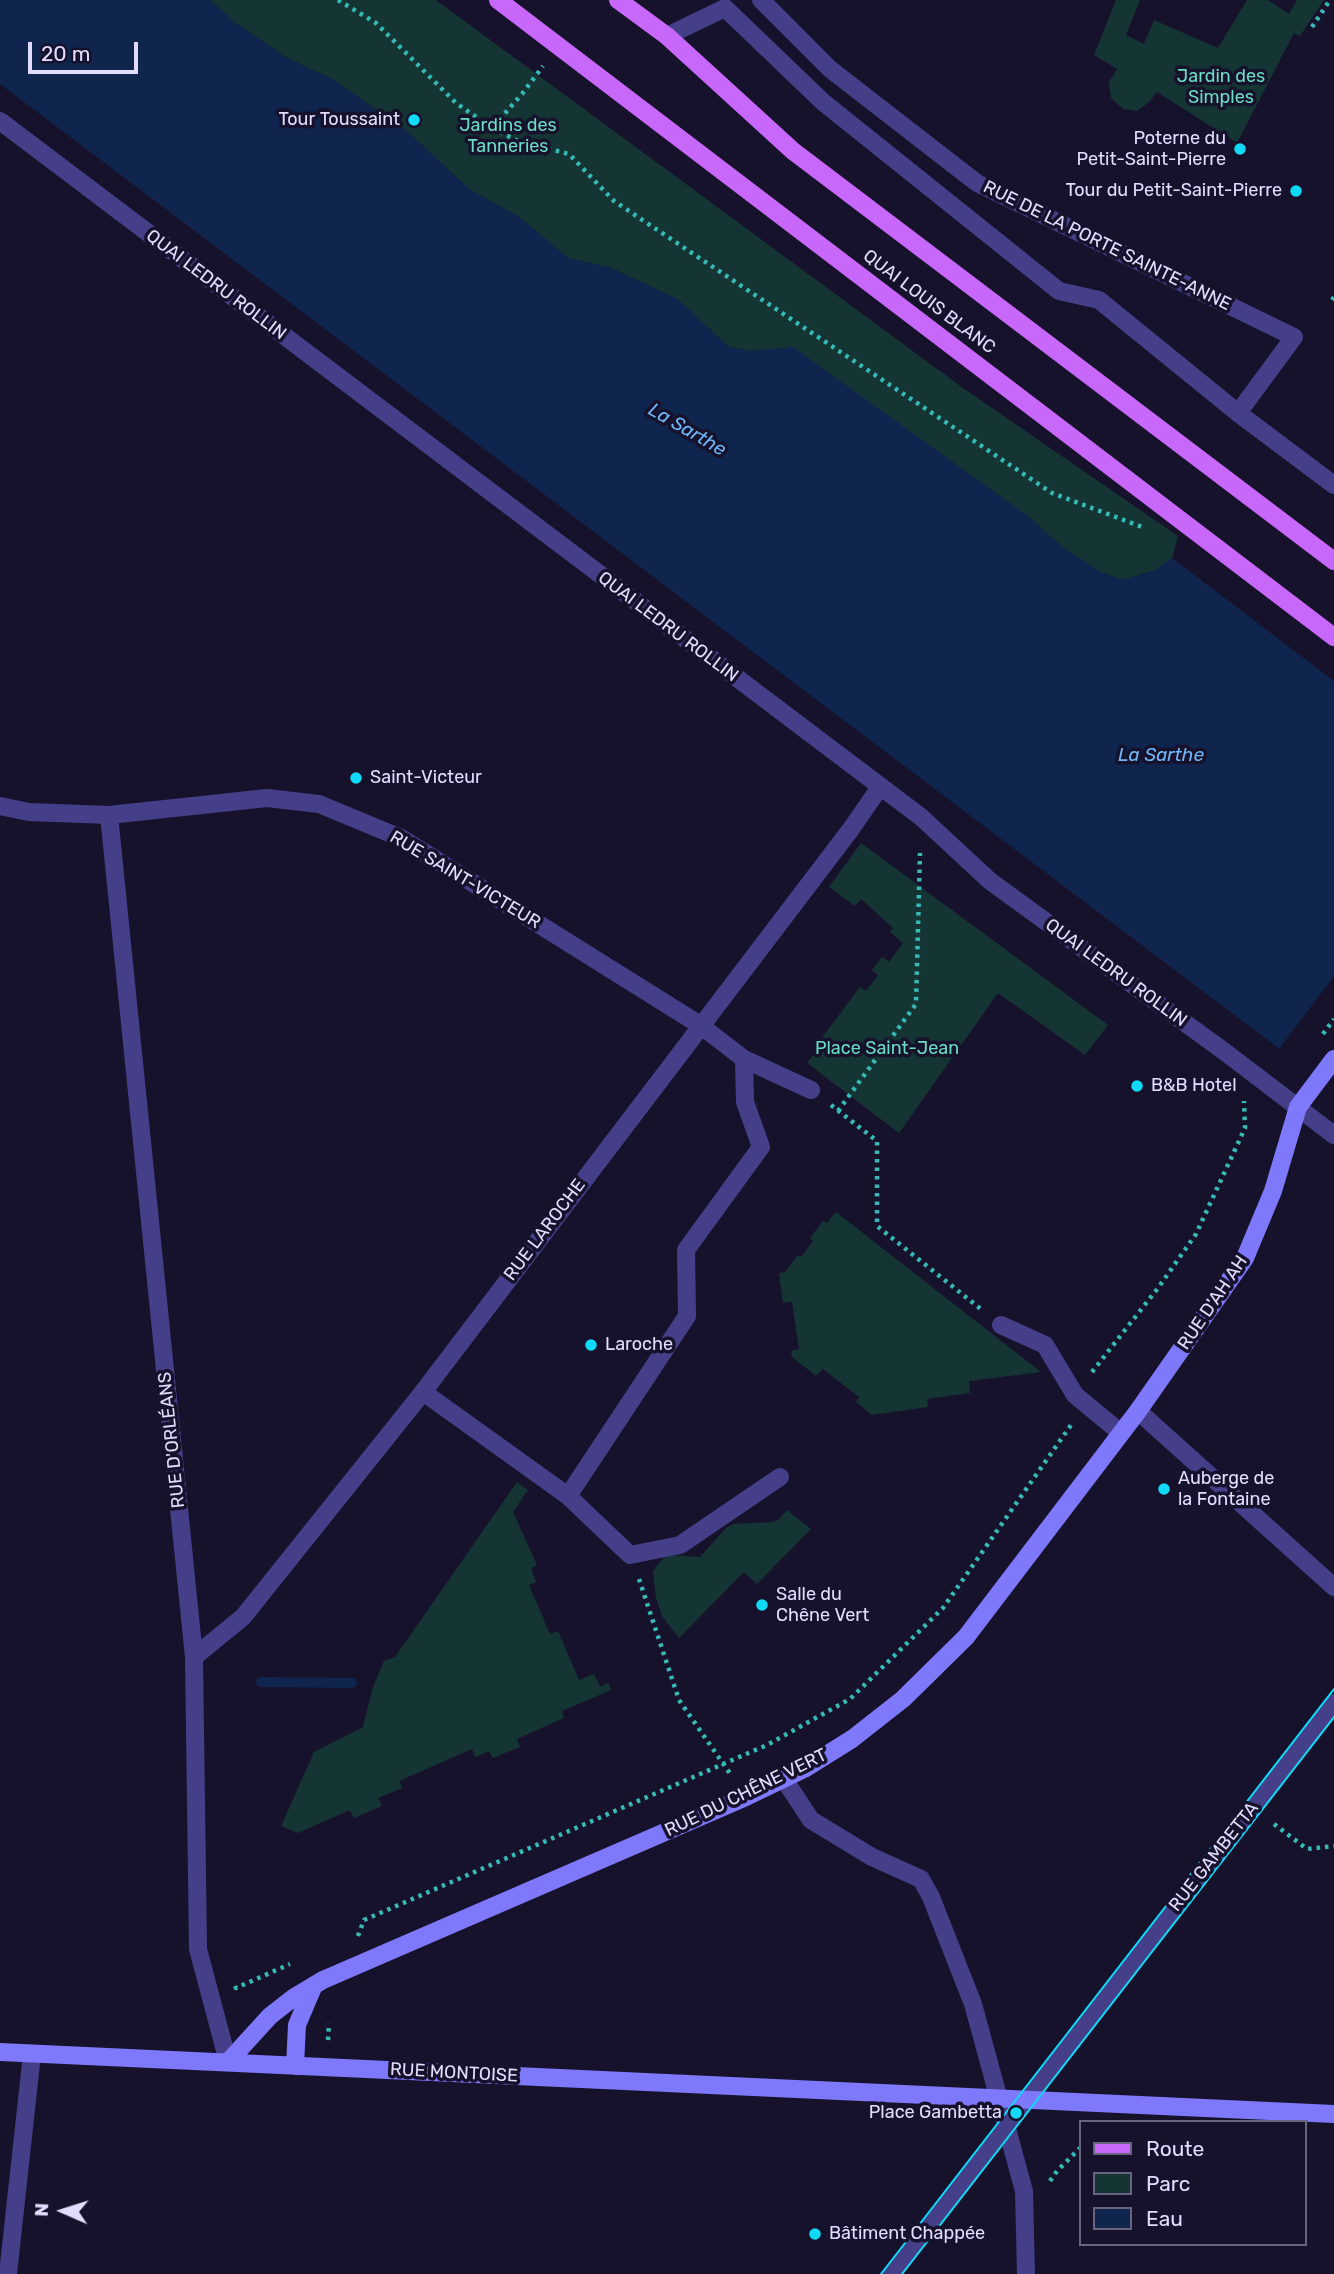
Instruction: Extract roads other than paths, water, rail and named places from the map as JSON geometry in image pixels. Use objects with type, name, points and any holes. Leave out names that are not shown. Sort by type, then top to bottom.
[{"type":"main road","name":"QUAI LOUIS BLANC","points":[[498,0],[1334,637]]},
{"type":"main road","points":[[618,0],[667,36],[793,151],[1334,561]]},
{"type":"main road","points":[[1298,1107],[1334,1059]]},
{"type":"main road","name":"RUE D'AH AH","points":[[1138,1411],[1245,1258],[1273,1191],[1298,1107]]},
{"type":"main road","name":"RUE DU CHÊNE VERT","points":[[229,2062],[270,2016],[314,1985],[746,1797],[804,1769],[852,1739],[903,1699],[966,1637],[1138,1411]]},
{"type":"main road","points":[[295,2066],[297,2025],[314,1985]]},
{"type":"main road","name":"RUE MONTOISE","points":[[0,2052],[999,2098]]},
{"type":"main road","points":[[999,2098],[1334,2113]]},
{"type":"street","name":"RUE DE LA PORTE SAINTE-ANNE","points":[[761,0],[831,69],[977,183],[1299,341],[1238,413]]},
{"type":"street","points":[[667,36],[725,8],[823,102],[1059,291],[1099,300],[1238,413],[1334,485]]},
{"type":"street","name":"QUAI LEDRU ROLLIN","points":[[0,121],[921,817],[990,881],[1334,1135]]},
{"type":"street","name":"RUE LAROCHE","points":[[194,1657],[243,1617],[423,1392],[880,788]]},
{"type":"street","name":"RUE SAINT-VICTEUR","points":[[0,806],[29,812],[110,816],[267,798],[320,804],[401,838],[700,1025],[744,1059],[811,1090]]},
{"type":"street","name":"RUE D'ORLÉANS","points":[[110,816],[194,1657],[198,1950],[229,2062]]},
{"type":"street","points":[[568,1496],[687,1316],[686,1250],[761,1147],[745,1102],[744,1059]]},
{"type":"street","points":[[1001,1325],[1045,1345],[1075,1395],[1121,1433]]},
{"type":"street","points":[[423,1392],[568,1496],[630,1555],[681,1545],[780,1477]]},
{"type":"street","points":[[1138,1411],[1334,1587]]},
{"type":"street","name":"RUE GAMBETTA","points":[[1027,2099],[1334,1703]]},
{"type":"street","points":[[784,1779],[811,1820],[872,1857],[921,1879],[931,1896],[973,2004],[1024,2191],[1026,2274]]},
{"type":"street","points":[[8,2274],[32,2054]]},
{"type":"street","points":[[892,2274],[1027,2099]]},
{"type":"water","name":"La Sarthe","points":[[0,0],[210,0],[234,22],[287,58],[332,79],[407,131],[470,190],[519,217],[568,258],[611,268],[677,299],[729,347],[751,351],[793,347],[1029,517],[1061,546],[1100,572],[1123,580],[1156,570],[1172,558],[1334,681],[1334,1090],[0,84]]},
{"type":"waterway","points":[[261,1682],[352,1683]]},
{"type":"tram line","points":[[881,2274],[1334,1689]]},
{"type":"tram line","points":[[902,2274],[1334,1717]]},
{"type":"place","name":"Tour Toussaint","points":[[414,120]]},
{"type":"place","name":"Poterne du Petit-Saint-Pierre","points":[[1240,149]]},
{"type":"place","name":"Tour du Petit-Saint-Pierre","points":[[1296,191]]},
{"type":"place","name":"Saint-Victeur","points":[[356,778]]},
{"type":"place","name":"B&B Hotel","points":[[1137,1086]]},
{"type":"place","name":"Laroche","points":[[591,1345]]},
{"type":"place","name":"Auberge de la Fontaine","points":[[1164,1489]]},
{"type":"place","name":"Salle du Chêne Vert","points":[[762,1605]]},
{"type":"place","name":"Place Gambetta","points":[[1016,2113]]},
{"type":"place","name":"Bâtiment Chappée","points":[[815,2234]]},
{"type":"park label","name":"Jardin des Simples","points":[[1221,87]]},
{"type":"park label","name":"Jardins des Tanneries","points":[[508,136]]},
{"type":"park label","name":"Place Saint-Jean","points":[[887,1049]]}]
